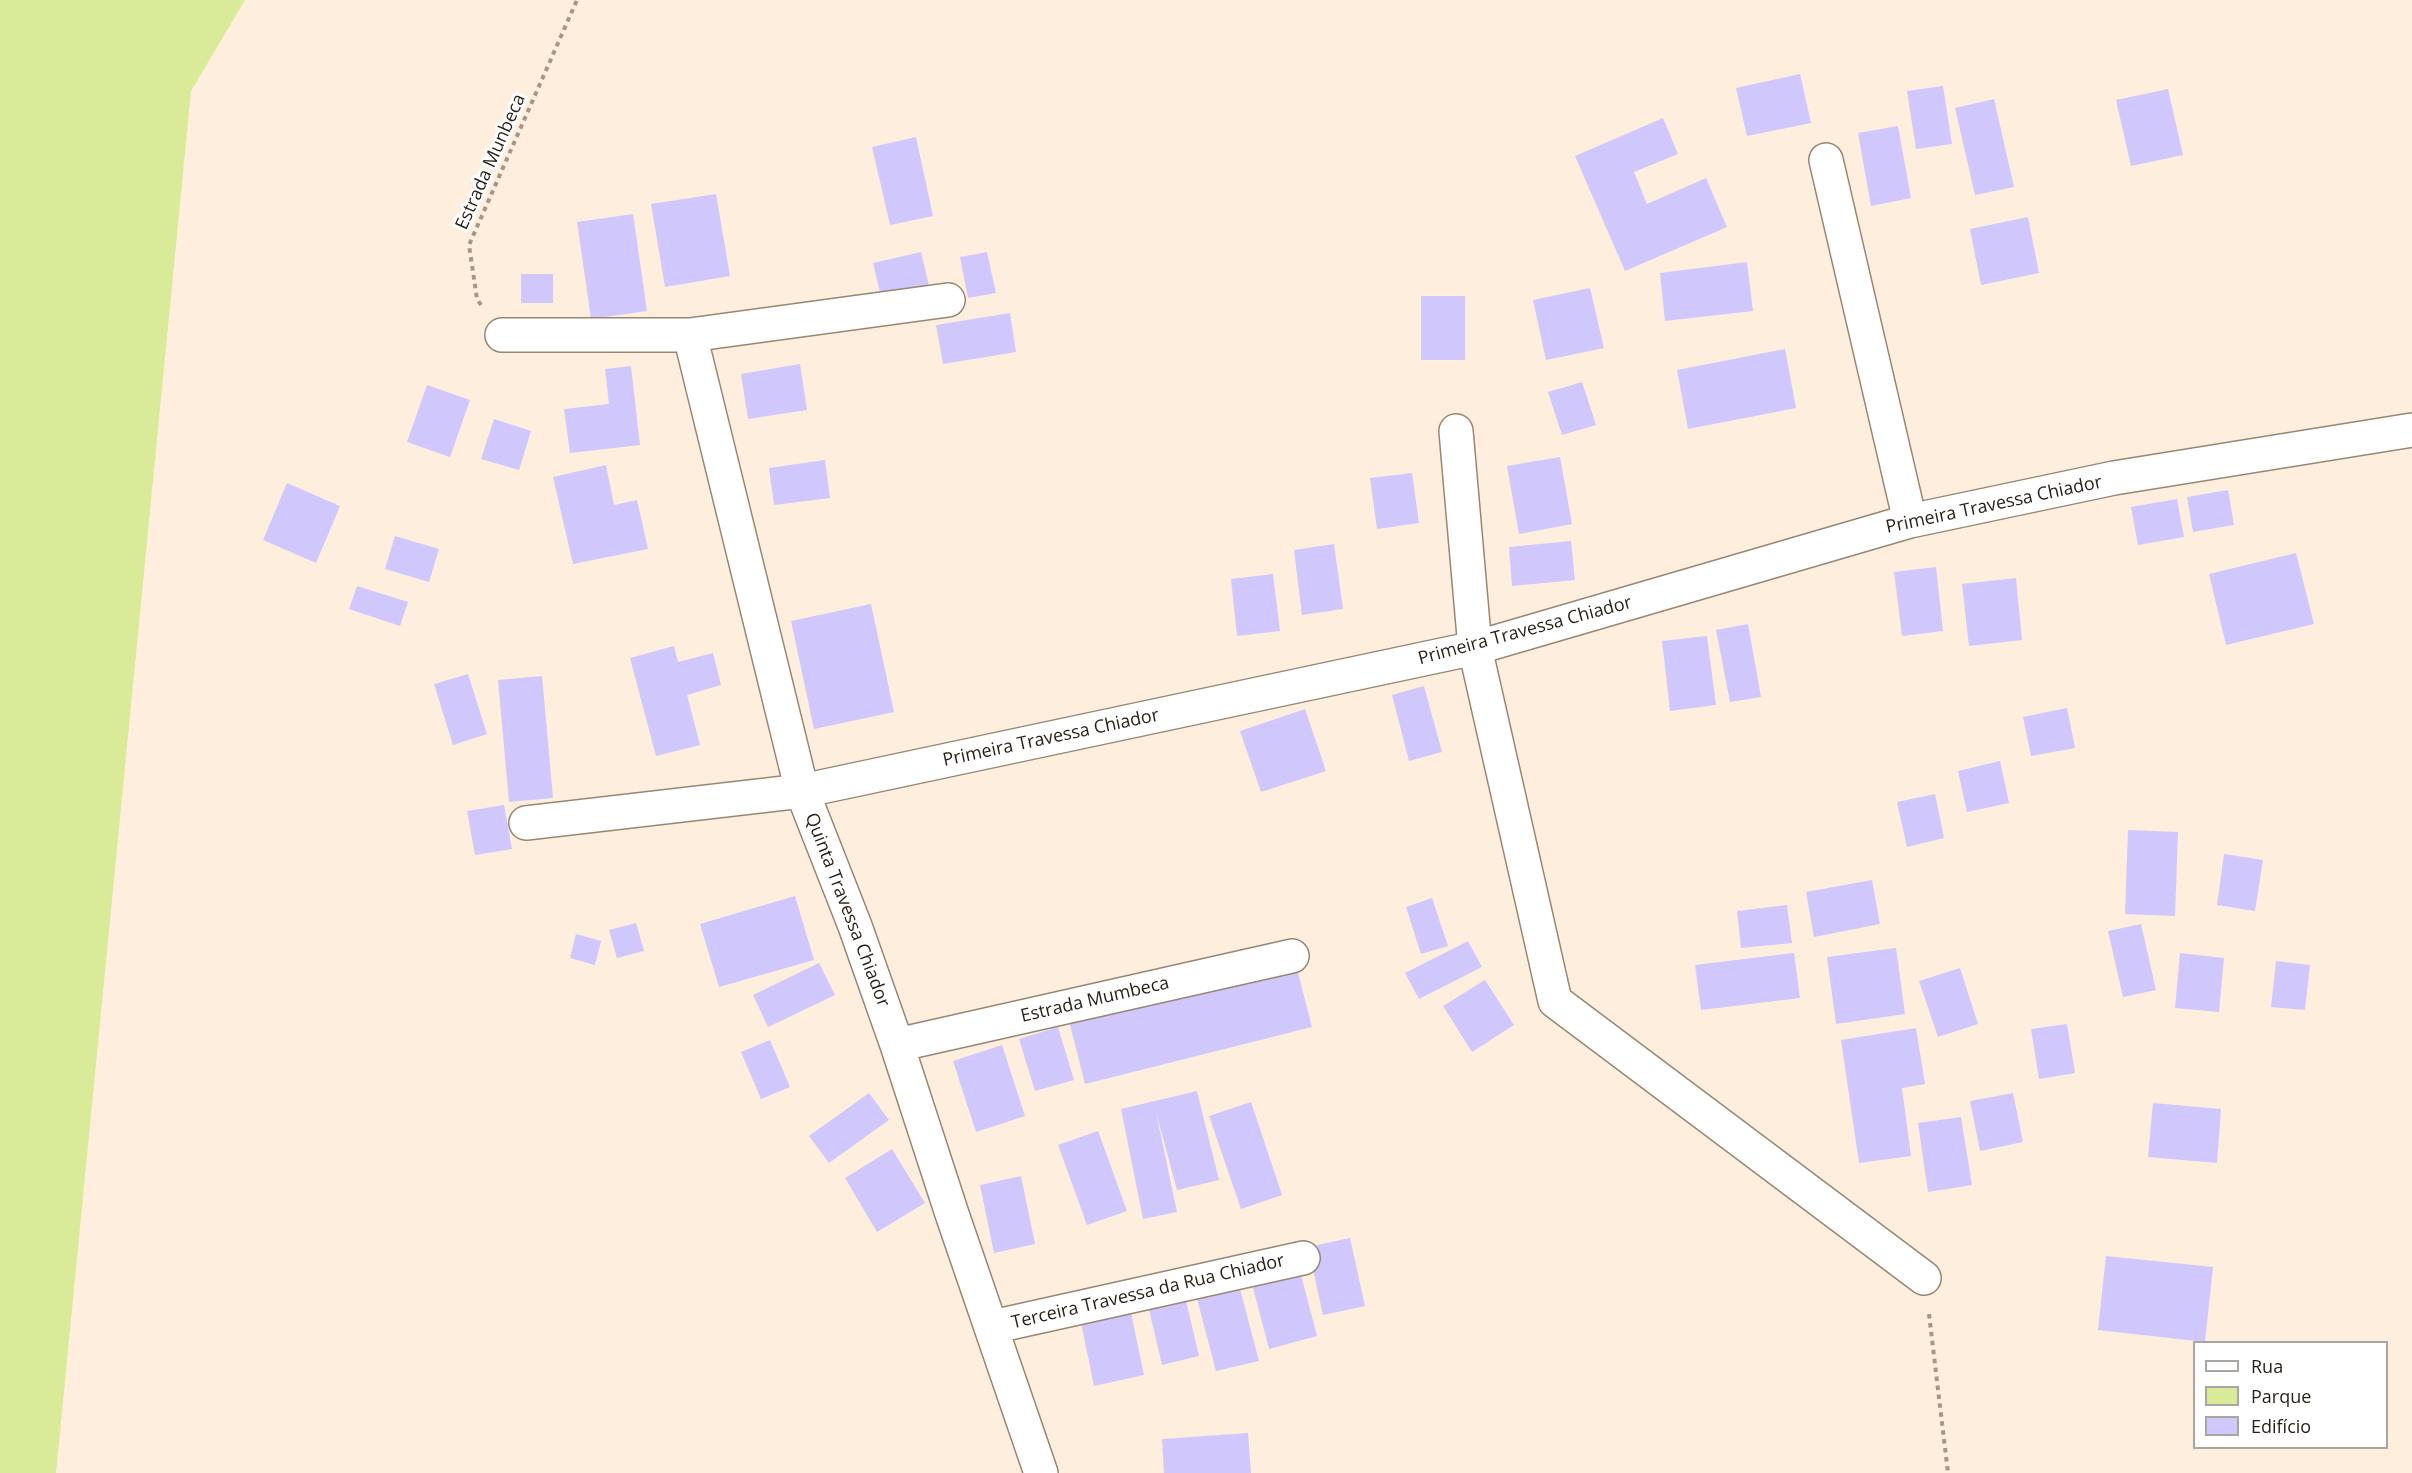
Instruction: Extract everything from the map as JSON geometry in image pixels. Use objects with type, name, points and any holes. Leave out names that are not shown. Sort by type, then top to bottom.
[{"type":"street","points":[[1826,160],[1910,521]]},
{"type":"street","points":[[502,335],[690,335],[948,300]]},
{"type":"street","name":"Quinta Travessa Chiador","points":[[690,335],[802,791],[855,926],[897,1045],[1041,1473]]},
{"type":"street","name":"Primeira Travessa Chiador","points":[[526,823],[802,791],[1475,648],[1910,521],[2114,478],[2412,430]]},
{"type":"street","points":[[1456,431],[1475,648],[1555,1001],[1924,1278]]},
{"type":"street","name":"Estrada Mumbeca","points":[[897,1045],[1292,956]]},
{"type":"street","name":"Terceira Travessa da Rua Chiador","points":[[992,1327],[1303,1258]]},
{"type":"path","name":"Estrada Munbeca","points":[[502,335],[477,299],[469,245],[577,0]]},
{"type":"path","points":[[1924,1278],[1948,1473]]},
{"type":"green space","points":[[0,0],[245,0],[191,91],[56,1473],[0,1473]]},
{"type":"building","points":[[1800,74],[1811,123],[1747,136],[1736,88]]},
{"type":"building","points":[[1943,86],[1952,144],[1916,149],[1907,91]]},
{"type":"building","points":[[2168,89],[2183,155],[2131,166],[2116,100]]},
{"type":"building","points":[[1994,99],[2014,187],[1975,195],[1955,108]]},
{"type":"building","points":[[1663,118],[1678,154],[1634,172],[1647,204],[1706,178],[1727,227],[1625,271],[1575,156]]},
{"type":"building","points":[[1898,126],[1911,198],[1871,206],[1858,133]]},
{"type":"building","points":[[916,137],[933,216],[890,225],[872,147]]},
{"type":"building","points":[[716,194],[730,276],[665,287],[651,204]]},
{"type":"building","points":[[633,214],[647,311],[591,319],[577,222]]},
{"type":"building","points":[[2028,217],[2039,273],[1981,285],[1970,229]]},
{"type":"building","points":[[921,252],[930,290],[882,301],[873,263]]},
{"type":"building","points":[[987,252],[996,293],[968,298],[960,257]]},
{"type":"building","points":[[1747,262],[1753,311],[1665,321],[1660,273]]},
{"type":"building","points":[[521,274],[553,274],[553,303],[521,303]]},
{"type":"building","points":[[1590,288],[1604,348],[1546,360],[1533,300]]},
{"type":"building","points":[[1421,296],[1465,296],[1465,360],[1421,360]]},
{"type":"building","points":[[1010,313],[1016,352],[943,364],[936,325]]},
{"type":"building","points":[[1785,349],[1796,408],[1688,429],[1677,370]]},
{"type":"building","points":[[800,364],[807,410],[748,419],[741,374]]},
{"type":"building","points":[[631,366],[640,445],[570,453],[564,409],[609,404],[605,369]]},
{"type":"building","points":[[1582,382],[1596,425],[1562,435],[1548,392]]},
{"type":"building","points":[[427,385],[470,400],[450,457],[407,442]]},
{"type":"building","points":[[494,419],[531,431],[519,470],[481,459]]},
{"type":"building","points":[[1560,457],[1572,524],[1519,534],[1507,466]]},
{"type":"building","points":[[825,460],[830,498],[774,505],[769,468]]},
{"type":"building","points":[[606,465],[614,505],[637,500],[648,549],[573,564],[553,477]]},
{"type":"building","points":[[1412,473],[1419,523],[1377,529],[1370,478]]},
{"type":"building","points":[[287,483],[340,506],[316,563],[263,540]]},
{"type":"building","points":[[2228,490],[2234,525],[2193,532],[2187,497]]},
{"type":"building","points":[[2177,499],[2184,537],[2138,545],[2131,507]]},
{"type":"building","points":[[395,536],[439,549],[429,582],[385,569]]},
{"type":"building","points":[[1571,541],[1575,580],[1512,586],[1509,547]]},
{"type":"building","points":[[1334,544],[1343,609],[1302,615],[1294,550]]},
{"type":"building","points":[[2296,553],[2314,624],[2226,645],[2209,574]]},
{"type":"building","points":[[1936,567],[1943,631],[1902,636],[1894,572]]},
{"type":"building","points":[[1273,574],[1280,631],[1237,636],[1231,579]]},
{"type":"building","points":[[2016,578],[2022,640],[1969,646],[1962,584]]},
{"type":"building","points":[[357,586],[408,602],[400,626],[349,609]]},
{"type":"building","points":[[871,604],[894,712],[814,729],[791,621]]},
{"type":"building","points":[[1748,624],[1761,697],[1730,702],[1716,630]]},
{"type":"building","points":[[1707,636],[1716,705],[1670,711],[1662,641]]},
{"type":"building","points":[[674,646],[678,662],[713,653],[721,685],[687,695],[700,745],[656,756],[630,658]]},
{"type":"building","points":[[468,674],[487,734],[453,745],[434,684]]},
{"type":"building","points":[[542,676],[553,798],[509,802],[498,680]]},
{"type":"building","points":[[1424,686],[1442,752],[1409,761],[1392,695]]},
{"type":"building","points":[[2067,708],[2075,748],[2031,756],[2023,717]]},
{"type":"building","points":[[1305,709],[1326,771],[1261,792],[1240,731]]},
{"type":"building","points":[[2000,761],[2009,803],[1967,812],[1958,771]]},
{"type":"building","points":[[1935,794],[1944,838],[1907,847],[1897,802]]},
{"type":"building","points":[[504,805],[512,849],[475,855],[467,811]]},
{"type":"building","points":[[2128,830],[2178,832],[2175,916],[2125,914]]},
{"type":"building","points":[[2224,854],[2263,860],[2255,911],[2217,905]]},
{"type":"building","points":[[1872,880],[1880,924],[1814,937],[1806,892]]},
{"type":"building","points":[[795,896],[814,960],[719,987],[700,924]]},
{"type":"building","points":[[1432,898],[1448,946],[1421,954],[1406,907]]},
{"type":"building","points":[[1787,905],[1792,943],[1741,948],[1737,911]]},
{"type":"building","points":[[636,923],[644,951],[617,958],[609,930]]},
{"type":"building","points":[[2141,924],[2156,990],[2123,997],[2108,931]]},
{"type":"building","points":[[576,934],[601,941],[595,965],[570,958]]},
{"type":"building","points":[[1468,941],[1482,967],[1419,999],[1405,973]]},
{"type":"building","points":[[1896,948],[1905,1014],[1836,1024],[1827,957]]},
{"type":"building","points":[[1794,953],[1800,998],[1701,1010],[1695,965]]},
{"type":"building","points":[[2180,953],[2224,958],[2219,1012],[2175,1008]]},
{"type":"building","points":[[2276,961],[2310,965],[2305,1010],[2271,1007]]},
{"type":"building","points":[[819,963],[835,995],[768,1027],[753,995]]},
{"type":"building","points":[[1960,968],[1978,1024],[1938,1037],[1919,981]]},
{"type":"building","points":[[1297,969],[1312,1027],[1085,1084],[1068,1017],[1160,994],[1163,1003]]},
{"type":"building","points":[[1485,980],[1514,1025],[1472,1052],[1443,1006]]},
{"type":"building","points":[[2067,1024],[2075,1073],[2039,1079],[2031,1029]]},
{"type":"building","points":[[1058,1027],[1074,1080],[1035,1091],[1019,1039]]},
{"type":"building","points":[[1916,1028],[1925,1084],[1902,1088],[1911,1156],[1859,1163],[1841,1040]]},
{"type":"building","points":[[770,1040],[790,1087],[761,1099],[741,1052]]},
{"type":"building","points":[[1002,1045],[1025,1116],[976,1132],[953,1061]]},
{"type":"building","points":[[1197,1091],[1219,1180],[1177,1190],[1156,1112],[1177,1212],[1143,1219],[1121,1109]]},
{"type":"building","points":[[869,1093],[889,1120],[829,1163],[809,1136]]},
{"type":"building","points":[[2013,1093],[2023,1142],[1980,1151],[1970,1101]]},
{"type":"building","points":[[1251,1102],[1282,1195],[1241,1209],[1209,1116]]},
{"type":"building","points":[[2153,1103],[2221,1109],[2217,1163],[2148,1157]]},
{"type":"building","points":[[1961,1117],[1972,1185],[1928,1192],[1918,1123]]},
{"type":"building","points":[[1098,1131],[1127,1211],[1087,1225],[1058,1145]]},
{"type":"building","points":[[892,1149],[925,1203],[877,1232],[845,1178]]},
{"type":"building","points":[[1021,1176],[1035,1244],[994,1253],[980,1185]]},
{"type":"building","points":[[1350,1238],[1365,1306],[1323,1315],[1308,1247]]},
{"type":"building","points":[[2106,1256],[2213,1267],[2205,1341],[2098,1330]]},
{"type":"building","points":[[1300,1271],[1317,1336],[1269,1349],[1252,1284]]},
{"type":"building","points":[[1238,1281],[1259,1361],[1216,1371],[1195,1291]]},
{"type":"building","points":[[1184,1292],[1199,1356],[1162,1365],[1147,1301]]},
{"type":"building","points":[[1130,1308],[1144,1375],[1094,1386],[1080,1318]]},
{"type":"building","points":[[1248,1433],[1251,1473],[1164,1473],[1162,1439]]}]
